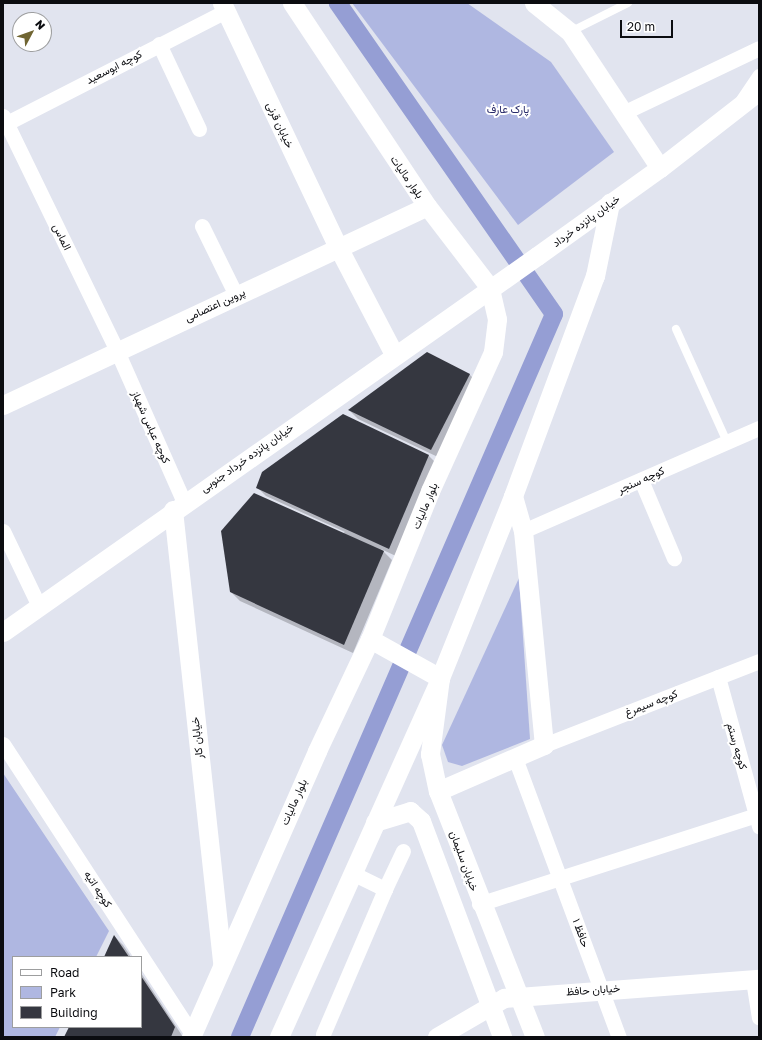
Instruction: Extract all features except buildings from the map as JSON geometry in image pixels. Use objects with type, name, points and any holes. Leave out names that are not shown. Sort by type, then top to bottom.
[{"type":"street","name":"بلوار مالیات","points":[[192,1036],[222,965],[370,639],[430,491],[493,352],[497,319],[491,287],[427,206],[292,3]]},
{"type":"street","points":[[541,4],[570,32],[625,112],[660,168]]},
{"type":"street","name":"کوچه ابوسعید","points":[[4,121],[159,44],[224,7]]},
{"type":"street","name":"خیابان قرنی","points":[[224,7],[338,248],[394,354]]},
{"type":"street","points":[[159,44],[199,129]]},
{"type":"street","points":[[625,112],[759,48]]},
{"type":"street","points":[[742,102],[759,76]]},
{"type":"street","points":[[742,102],[759,91]]},
{"type":"street","name":"خیابان پانزده خرداد","points":[[491,287],[537,256],[678,155],[742,102]]},
{"type":"street","name":"الماس","points":[[4,121],[117,351]]},
{"type":"street","points":[[279,1037],[440,678],[513,496],[595,276],[610,203]]},
{"type":"street","name":"پروین اعتصامی","points":[[3,405],[427,206]]},
{"type":"street","points":[[202,226],[236,295]]},
{"type":"street","name":"خیابان پانزده خرداد جنوبی","points":[[3,632],[178,506],[491,287]]},
{"type":"street","name":"کوچه عباس شهباز","points":[[117,351],[178,506]]},
{"type":"street","name":"کوچه سنجر","points":[[522,531],[759,428]]},
{"type":"street","points":[[640,480],[674,558]]},
{"type":"street","points":[[438,791],[544,745],[522,531],[513,496]]},
{"type":"street","name":"خیابان کار","points":[[178,506],[222,965]]},
{"type":"street","points":[[3,531],[39,606]]},
{"type":"street","points":[[370,639],[440,678]]},
{"type":"street","name":"کوچه سیمرغ","points":[[544,745],[759,661]]},
{"type":"street","name":"خیابان سلیمان","points":[[440,678],[430,754],[438,791],[479,904],[535,1037]]},
{"type":"street","name":"کوچه رستم","points":[[718,678],[757,821]]},
{"type":"street","name":"کوچه اتیه","points":[[3,744],[140,956]]},
{"type":"street","name":"حافظ ۱","points":[[516,758],[619,1037]]},
{"type":"street","points":[[375,822],[410,811],[421,821],[502,1037]]},
{"type":"street","points":[[479,904],[560,877],[757,821]]},
{"type":"street","points":[[323,1034],[385,889],[403,851]]},
{"type":"street","points":[[352,873],[385,889]]},
{"type":"street","name":"کوچه اتیه","points":[[142,959],[192,1036]]},
{"type":"street","points":[[756,979],[759,1018]]},
{"type":"street","name":"خیابان حافظ","points":[[437,1037],[489,1005],[517,996],[756,979]]},
{"type":"lane","points":[[570,32],[628,3]]},
{"type":"lane","points":[[676,329],[727,442]]},
{"type":"green space","name":"پارک عارف","points":[[352,3],[467,3],[551,62],[614,152],[518,225]]},
{"type":"green space","points":[[519,578],[530,739],[462,766],[448,762],[442,745]]},
{"type":"green space","points":[[3,773],[109,931],[96,956],[12,956],[12,1028],[60,1028],[55,1037],[3,1037]]},
{"type":"waterway","points":[[240,1037],[554,314],[338,3]]}]
